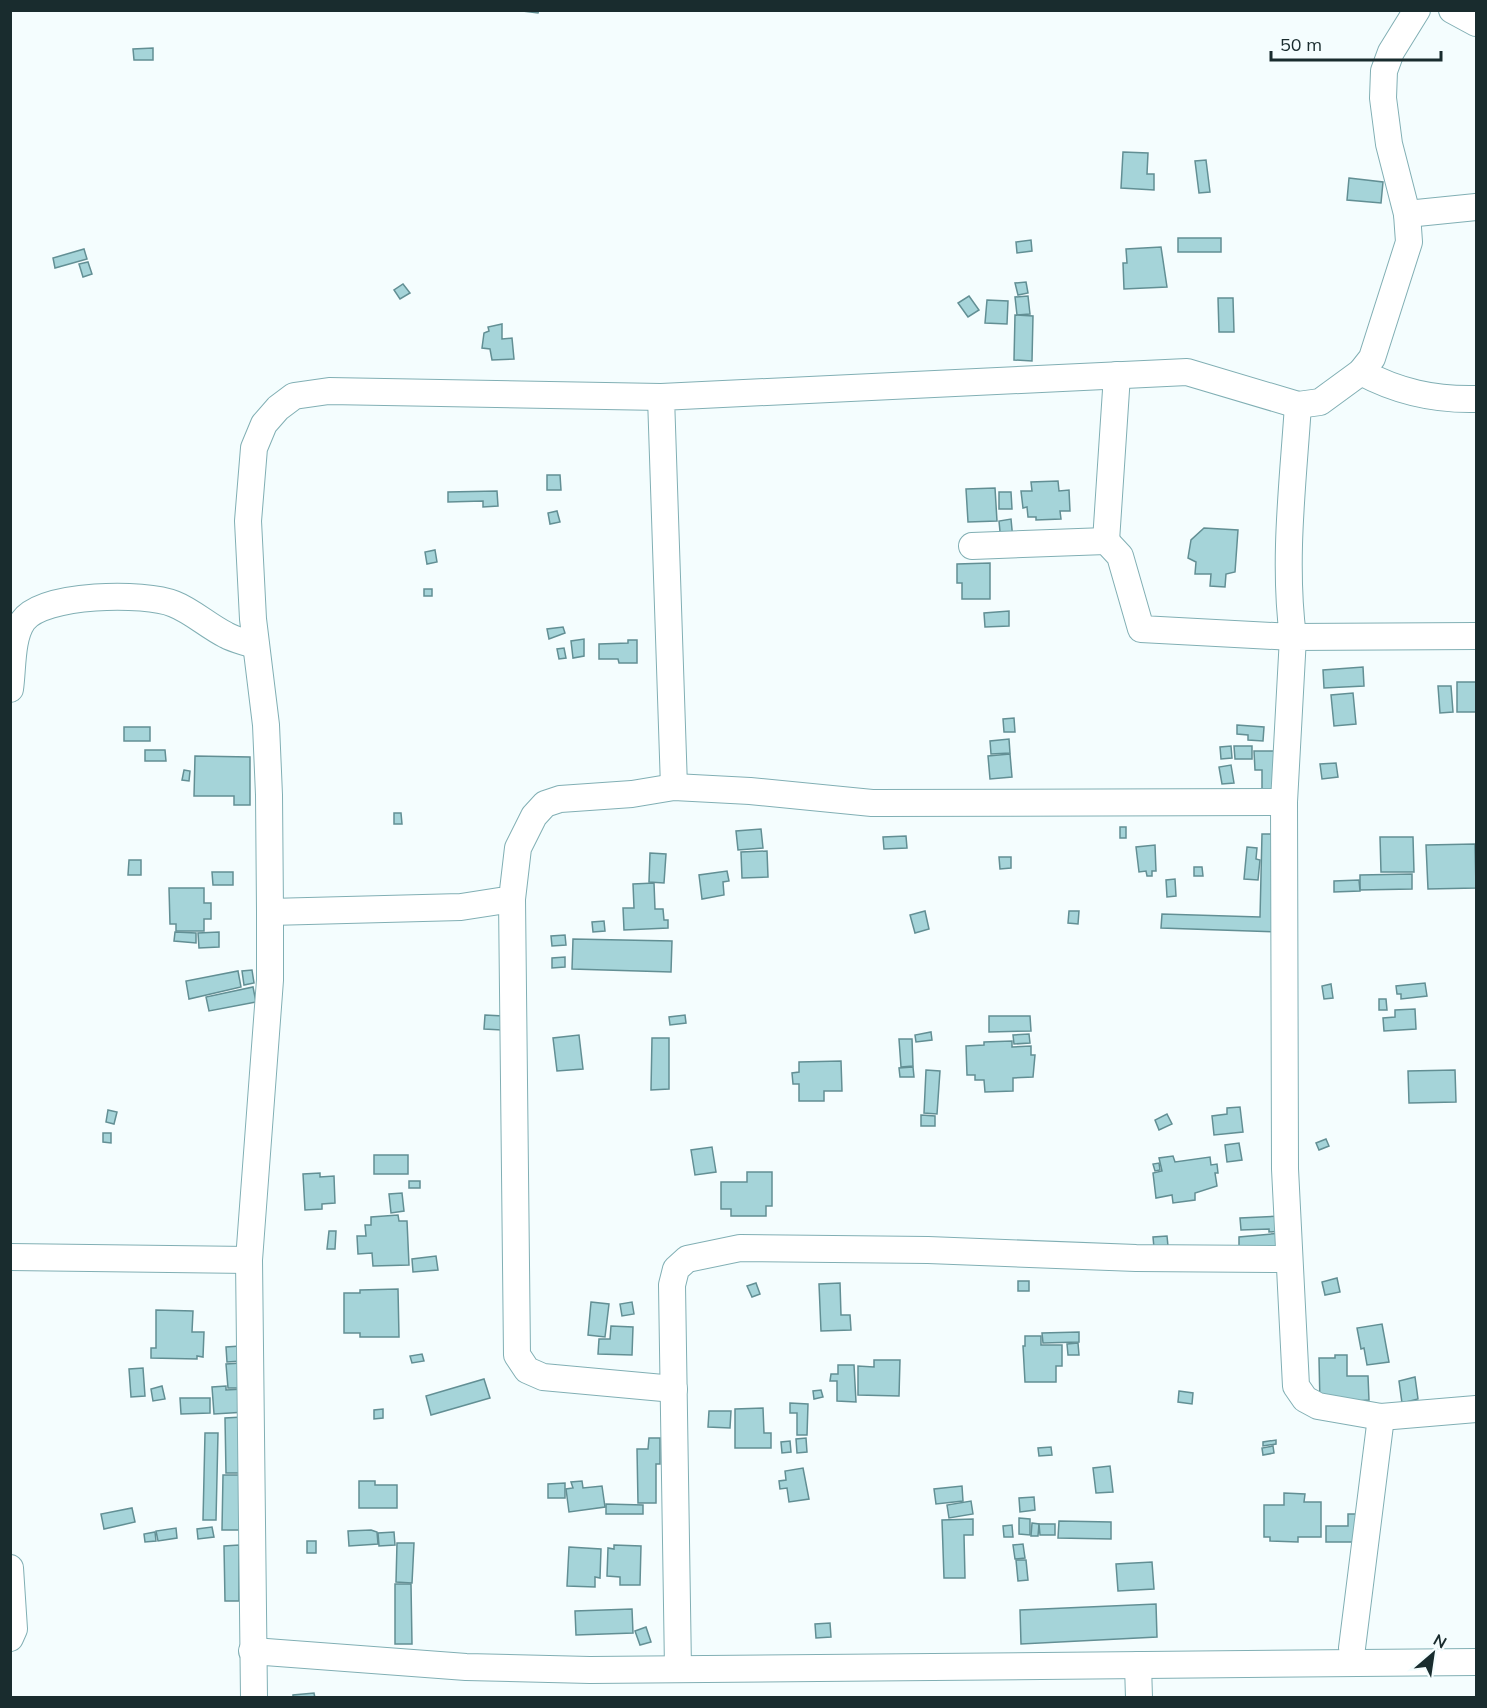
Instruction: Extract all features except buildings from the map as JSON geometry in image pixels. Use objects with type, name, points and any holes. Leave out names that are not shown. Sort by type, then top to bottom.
[{"type":"street","points":[[254,1698],[249,1260],[270,980],[270,795],[266,725],[256,646],[248,521],[254,448],[264,424],[278,408],[294,396],[329,391],[661,397],[1187,372],[1298,405],[1320,402],[1361,372],[1372,358],[1409,242],[1407,213],[1389,144],[1383,98],[1384,71],[1391,52],[1417,10]]},
{"type":"street","points":[[1452,10],[1476,23]]},
{"type":"street","points":[[1407,213],[1476,207]]},
{"type":"street","points":[[1361,372],[1385,385],[1411,393],[1445,400],[1476,399]]},
{"type":"street","points":[[1118,375],[1106,541],[1120,556],[1141,629],[1293,637],[1476,636]]},
{"type":"street","points":[[661,397],[674,788]]},
{"type":"street","points":[[1298,405],[1290,536],[1289,607],[1293,637],[1284,802],[1285,1169],[1296,1386],[1305,1399],[1318,1406],[1381,1417],[1476,1409]]},
{"type":"street","points":[[972,546],[1106,541]]},
{"type":"street","points":[[10,689],[17,635],[24,620],[36,611],[89,597],[132,596],[174,604],[226,635],[256,646]]},
{"type":"street","points":[[674,1389],[543,1377],[527,1370],[517,1355],[512,898],[518,848],[534,816],[545,804],[560,799],[632,794],[674,788],[750,791],[872,803],[1284,802]]},
{"type":"street","points":[[270,912],[461,907],[512,898]]},
{"type":"street","points":[[678,1669],[672,1285],[676,1269],[687,1259],[740,1248],[928,1250],[1137,1258],[1289,1259]]},
{"type":"street","points":[[10,1257],[249,1260]]},
{"type":"street","points":[[1352,1648],[1381,1417]]},
{"type":"street","points":[[10,1569],[14,1629],[10,1638]]},
{"type":"street","points":[[1290,1664],[1333,1651],[1387,1645],[1429,1651],[1464,1662]]},
{"type":"street","points":[[252,1651],[466,1667],[678,1669],[1464,1662]]},
{"type":"street","points":[[1138,1665],[1139,1698]]}]
